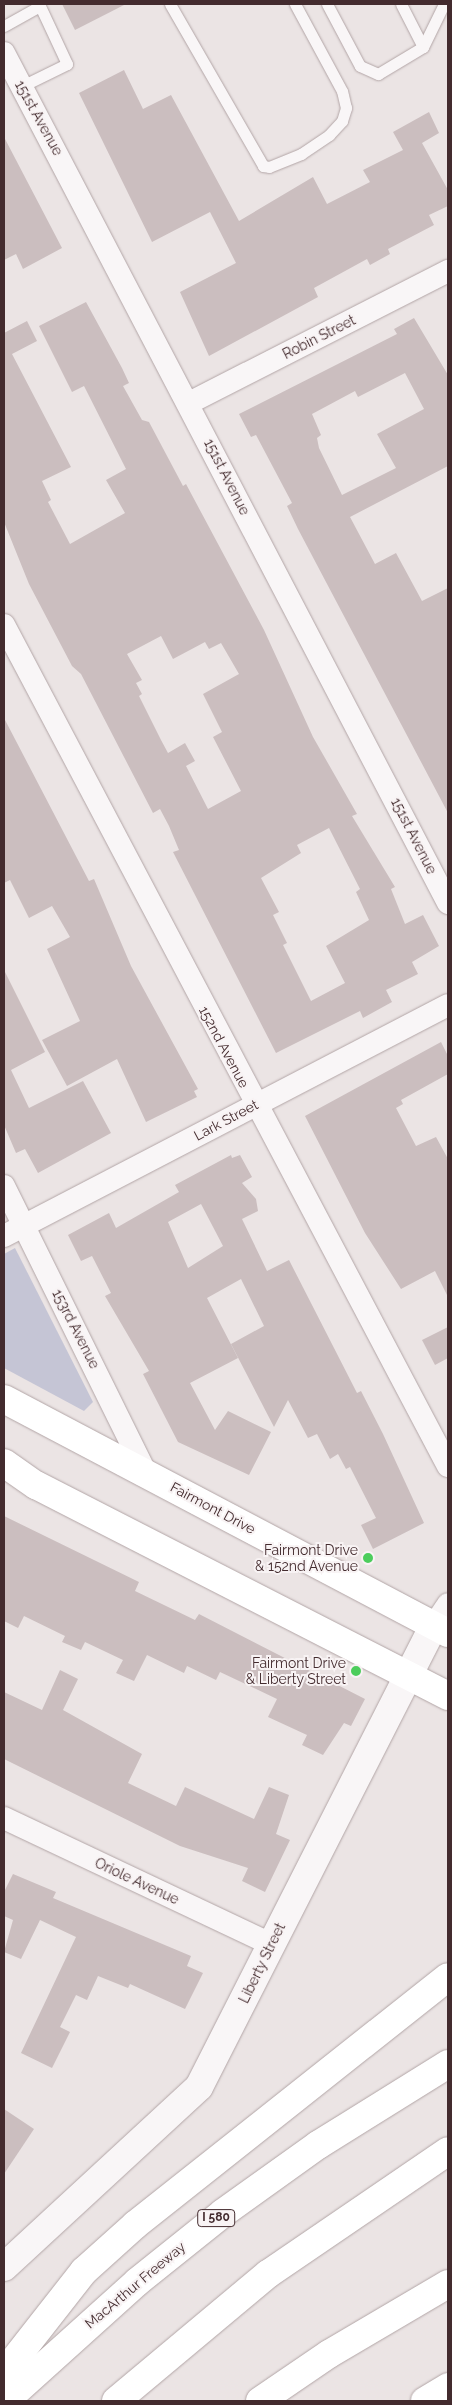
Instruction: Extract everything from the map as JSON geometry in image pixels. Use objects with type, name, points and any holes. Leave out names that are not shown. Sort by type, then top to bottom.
[{"type":"main road","name":"Fairmont Drive","points":[[4,1399],[44,1424],[443,1621]]},
{"type":"main road","points":[[4,1463],[36,1485],[448,1696]]},
{"type":"main road","points":[[4,2373],[84,2271],[135,2225],[448,1977]]},
{"type":"main road","name":"MacArthur Freeway","points":[[6,2401],[137,2282],[223,2213],[318,2145],[448,2064]]},
{"type":"main road","points":[[116,2401],[268,2274],[448,2152]]},
{"type":"main road","points":[[260,2401],[329,2354],[448,2284]]},
{"type":"main road","points":[[425,2401],[448,2387]]},
{"type":"street","name":"151st Avenue","points":[[4,53],[189,403],[448,902]]},
{"type":"street","name":"Robin Street","points":[[189,403],[446,279]]},
{"type":"street","name":"152nd Avenue","points":[[4,625],[254,1105],[448,1466]]},
{"type":"street","name":"Lark Street","points":[[4,1236],[448,1004]]},
{"type":"street","name":"153rd Avenue","points":[[4,1186],[146,1473]]},
{"type":"street","name":"Liberty Street","points":[[4,2267],[199,2087],[408,1676],[443,1621]]},
{"type":"street","name":"Oriole Avenue","points":[[4,1818],[271,1944]]},
{"type":"lane","points":[[170,4],[262,166],[269,167],[301,154],[330,135],[346,108],[342,91],[294,4]]},
{"type":"lane","points":[[326,4],[367,72],[378,74],[423,47],[444,4]]},
{"type":"lane","points":[[401,4],[423,47]]},
{"type":"lane","points":[[4,26],[40,6],[67,64],[22,86]]},
{"type":"shaded area","points":[[15,1248],[93,1402],[84,1411],[4,1368],[4,1254]]},
{"type":"building","points":[[62,4],[126,4],[75,30]]},
{"type":"building","points":[[124,70],[143,109],[171,95],[239,221],[313,177],[327,204],[370,182],[363,170],[403,150],[393,132],[429,112],[439,133],[422,143],[448,190],[448,206],[429,215],[434,225],[388,249],[390,254],[370,265],[367,259],[314,288],[318,297],[209,356],[180,292],[236,263],[210,212],[152,242],[79,93]]},
{"type":"building","points":[[4,137],[62,248],[23,269],[16,254],[4,260]]},
{"type":"building","points":[[86,302],[129,383],[123,386],[142,420],[149,422],[183,486],[186,484],[264,630],[313,737],[357,814],[352,816],[395,887],[391,889],[405,924],[423,915],[439,946],[412,962],[418,974],[386,990],[392,1002],[363,1018],[360,1011],[276,1053],[173,852],[179,850],[169,826],[160,809],[153,813],[81,674],[72,666],[29,584],[4,522],[4,333],[27,321],[37,341],[12,354],[71,467],[42,481],[51,500],[48,502],[70,544],[125,513],[106,480],[126,469],[84,386],[72,392],[39,326]],"holes":[[[161,636],[173,659],[205,642],[209,649],[221,643],[239,674],[203,694],[222,732],[213,737],[241,791],[208,809],[186,766],[195,761],[185,743],[168,753],[139,696],[142,694],[136,683],[142,680],[127,654]],[[329,828],[360,889],[356,892],[369,920],[326,946],[345,983],[311,1001],[283,945],[287,943],[273,915],[279,912],[261,878],[301,853],[297,845]]]},
{"type":"building","points":[[414,318],[448,375],[448,466],[350,517],[375,564],[396,553],[422,601],[448,588],[448,813],[298,529],[287,506],[292,503],[256,435],[251,437],[239,414],[397,334],[394,329]],"holes":[[[405,373],[424,409],[377,434],[396,468],[342,495],[319,448],[317,438],[321,435],[312,414],[355,391],[358,397]]]},
{"type":"building","points":[[4,718],[89,881],[94,879],[131,966],[198,1089],[194,1091],[197,1097],[146,1122],[117,1059],[67,1086],[42,1040],[80,1021],[47,949],[70,937],[52,906],[29,918],[10,880],[4,883]]},
{"type":"building","points":[[4,970],[45,1052],[11,1070],[29,1108],[83,1081],[111,1133],[38,1173],[25,1149],[16,1153],[4,1125]]},
{"type":"building","points":[[441,1042],[448,1056],[448,1074],[401,1100],[403,1104],[396,1108],[416,1146],[436,1137],[448,1159],[448,1297],[435,1271],[401,1289],[365,1233],[305,1116]]},
{"type":"building","points":[[231,1155],[232,1158],[240,1155],[252,1177],[242,1183],[256,1199],[258,1211],[242,1219],[267,1271],[289,1260],[357,1393],[361,1391],[424,1523],[373,1549],[361,1525],[376,1518],[350,1467],[346,1469],[338,1454],[330,1459],[317,1434],[308,1438],[288,1400],[274,1427],[231,1344],[264,1326],[241,1279],[207,1298],[238,1358],[190,1383],[215,1430],[228,1411],[271,1432],[249,1475],[178,1442],[143,1374],[149,1371],[105,1296],[111,1293],[92,1256],[81,1261],[68,1235],[109,1213],[116,1228],[179,1192],[175,1185]],"holes":[[[201,1204],[223,1246],[188,1268],[168,1222]]]},
{"type":"building","points":[[448,1327],[448,1358],[435,1365],[422,1340]]},
{"type":"building","points":[[4,1516],[139,1582],[135,1591],[195,1620],[199,1614],[365,1699],[351,1726],[344,1723],[323,1755],[302,1745],[307,1735],[268,1717],[277,1699],[220,1672],[216,1680],[187,1666],[184,1673],[147,1655],[134,1681],[116,1673],[123,1660],[85,1642],[81,1650],[62,1642],[65,1636],[24,1616],[18,1628],[4,1621]]},
{"type":"building","points":[[60,1670],[78,1679],[63,1710],[142,1754],[128,1783],[176,1806],[185,1787],[254,1819],[269,1787],[289,1795],[276,1834],[290,1840],[265,1892],[242,1881],[248,1868],[180,1846],[4,1759],[4,1692],[42,1710]]},
{"type":"building","points":[[13,1874],[56,1892],[53,1898],[191,1956],[187,1966],[203,1973],[185,2009],[130,1984],[128,1988],[98,1976],[87,2000],[76,1995],[60,2027],[70,2032],[52,2068],[21,2053],[76,1937],[40,1920],[21,1959],[4,1952],[13,1920],[4,1916],[4,1892]]},
{"type":"building","points":[[4,2109],[34,2129],[4,2174]]},
{"type":"place","name":"Fairmont Drive & 152nd Avenue","points":[[368,1558]]},
{"type":"place","name":"Fairmont Drive & Liberty Street","points":[[356,1671]]}]
